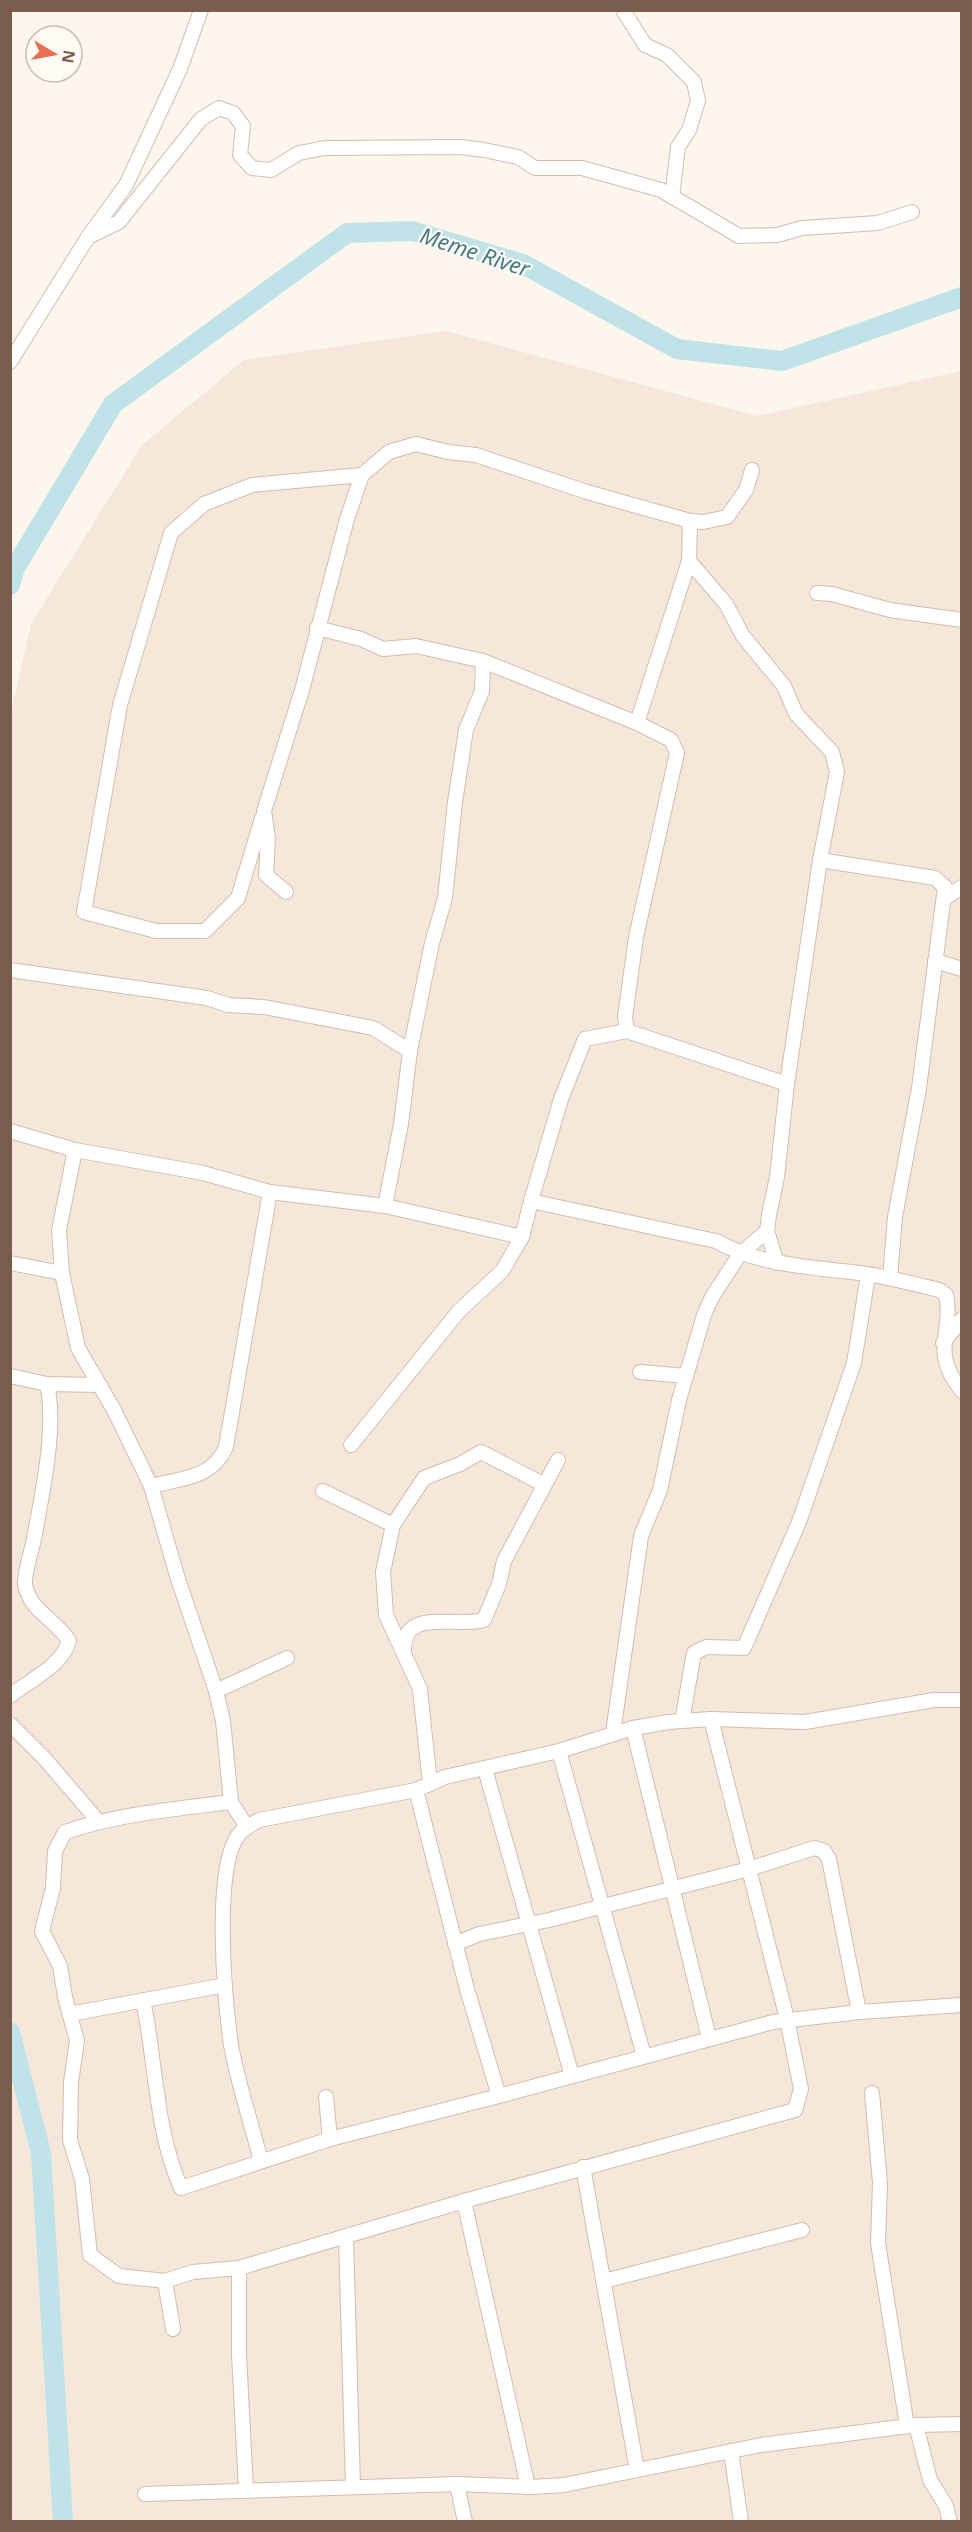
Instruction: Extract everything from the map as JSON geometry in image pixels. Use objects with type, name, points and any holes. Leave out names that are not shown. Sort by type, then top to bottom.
[{"type":"street","points":[[10,362],[88,237],[126,185],[180,69],[201,10]]},
{"type":"street","points":[[623,10],[645,45],[666,55],[694,82],[698,101],[689,130],[678,147],[672,197]]},
{"type":"street","points":[[88,237],[119,222],[201,119],[219,108],[233,113],[243,126],[240,155],[252,168],[271,171],[299,153],[325,148],[461,147],[506,153],[518,157],[535,168],[582,168],[661,190],[739,236],[777,235],[802,228],[878,223],[912,212]]},
{"type":"street","points":[[362,476],[252,485],[204,504],[171,533],[120,705],[84,912],[156,931],[206,931],[238,898],[302,690],[347,519],[362,476],[389,452],[416,444],[448,452],[476,455],[587,492],[690,521],[703,522],[727,517],[746,490],[752,470]]},
{"type":"street","points":[[637,723],[689,561],[690,521]]},
{"type":"street","points":[[689,561],[726,604],[743,636],[784,686],[796,714],[832,752],[837,772],[820,861],[768,1230],[777,1263]]},
{"type":"street","points":[[818,593],[832,594],[890,610],[962,620]]},
{"type":"street","points":[[317,628],[362,639],[383,649],[416,646],[483,661],[637,723],[671,740],[677,753],[636,937],[625,1017],[627,1031]]},
{"type":"street","points":[[385,1206],[401,1124],[410,1051],[432,943],[445,898],[454,802],[466,730],[482,691],[483,661]]},
{"type":"street","points":[[264,811],[268,838],[266,875],[286,892]]},
{"type":"street","points":[[820,861],[935,878],[945,887],[919,1088],[895,1217],[890,1278]]},
{"type":"street","points":[[945,898],[962,887]]},
{"type":"street","points":[[935,961],[962,969]]},
{"type":"street","points":[[10,970],[207,998],[228,1005],[264,1007],[373,1028],[410,1051]]},
{"type":"street","points":[[351,1445],[459,1311],[502,1270],[522,1237],[561,1100],[585,1040],[627,1031],[787,1083]]},
{"type":"street","points":[[10,1131],[75,1150],[203,1173],[270,1192],[385,1206],[522,1237]]},
{"type":"street","points":[[75,1150],[59,1230],[62,1273],[78,1348],[100,1385],[151,1486],[178,1579],[216,1691],[223,1721],[231,1802],[247,1827]]},
{"type":"street","points":[[151,1486],[206,1472],[216,1466],[225,1447],[270,1192]]},
{"type":"street","points":[[531,1201],[716,1241],[740,1254],[777,1263],[890,1278],[939,1290],[946,1295],[948,1304],[943,1343],[946,1365],[962,1390]]},
{"type":"street","points":[[613,1733],[641,1536],[660,1490],[686,1376],[712,1297],[740,1254],[768,1230]]},
{"type":"street","points":[[10,1263],[62,1273]]},
{"type":"street","points":[[682,1721],[694,1653],[706,1647],[744,1648],[800,1522],[854,1363],[868,1275]]},
{"type":"street","points":[[943,1343],[962,1319]]},
{"type":"street","points":[[640,1372],[686,1376]]},
{"type":"street","points":[[10,1376],[47,1384],[100,1385]]},
{"type":"street","points":[[10,1696],[52,1666],[66,1650],[69,1641],[64,1632],[36,1608],[25,1584],[43,1482],[51,1416],[52,1405],[47,1384]]},
{"type":"street","points":[[430,1784],[420,1689],[386,1615],[383,1572],[393,1525],[424,1479],[460,1464],[481,1452],[543,1484]]},
{"type":"street","points":[[404,1652],[406,1632],[412,1626],[422,1623],[474,1623],[484,1620],[499,1584],[504,1561],[543,1484],[558,1460]]},
{"type":"street","points":[[323,1491],[393,1525]]},
{"type":"street","points":[[216,1691],[287,1658]]},
{"type":"street","points":[[261,2160],[232,2046],[225,1985],[223,1927],[226,1869],[236,1838],[247,1827],[259,1821],[416,1790],[445,1777],[559,1751],[633,1728],[711,1719],[805,1722],[934,1700],[962,1700]]},
{"type":"street","points":[[231,1802],[137,1813],[98,1821],[65,1832],[59,1839],[55,1851],[53,1888],[42,1930],[60,1966],[77,2042],[71,2082],[70,2140],[82,2179],[90,2255],[119,2276],[165,2281],[193,2272],[239,2268],[583,2167],[795,2110],[801,2089],[787,2019],[711,1719]]},
{"type":"street","points":[[10,1724],[45,1759],[98,1821]]},
{"type":"street","points":[[633,1728],[709,2038]]},
{"type":"street","points":[[559,1751],[600,1906],[644,2056]]},
{"type":"street","points":[[485,1769],[572,2076]]},
{"type":"street","points":[[416,1790],[455,1944],[499,2096]]},
{"type":"street","points":[[455,1944],[479,1934],[529,1924],[750,1869],[814,1848],[824,1851],[829,1859],[859,2012]]},
{"type":"street","points":[[69,2014],[225,1985]]},
{"type":"street","points":[[143,2000],[151,2039],[156,2084],[174,2172],[181,2187],[330,2139],[787,2019],[962,2006]]},
{"type":"street","points":[[872,2093],[880,2183],[878,2243],[911,2425],[930,2480],[946,2506],[950,2522]]},
{"type":"street","points":[[326,2097],[330,2139]]},
{"type":"street","points":[[583,2167],[604,2281],[608,2318],[637,2470]]},
{"type":"street","points":[[464,2201],[528,2487]]},
{"type":"street","points":[[604,2281],[802,2230]]},
{"type":"street","points":[[346,2238],[353,2487]]},
{"type":"street","points":[[239,2268],[239,2354],[246,2490]]},
{"type":"street","points":[[165,2281],[173,2329]]},
{"type":"street","points":[[145,2494],[457,2484],[528,2487],[592,2481],[731,2451],[911,2425],[962,2424]]},
{"type":"street","points":[[731,2451],[741,2522]]},
{"type":"street","points":[[457,2484],[465,2522]]},
{"type":"shaded area","points":[[446,331],[757,416],[961,371],[961,2521],[11,2522],[10,716],[31,624],[142,445],[244,360]]},
{"type":"waterway","name":"Meme River","points":[[10,585],[15,568],[113,404],[347,233],[412,231],[523,264],[677,349],[782,361],[962,297]]},
{"type":"waterway","points":[[10,2032],[41,2153],[63,2522]]}]
